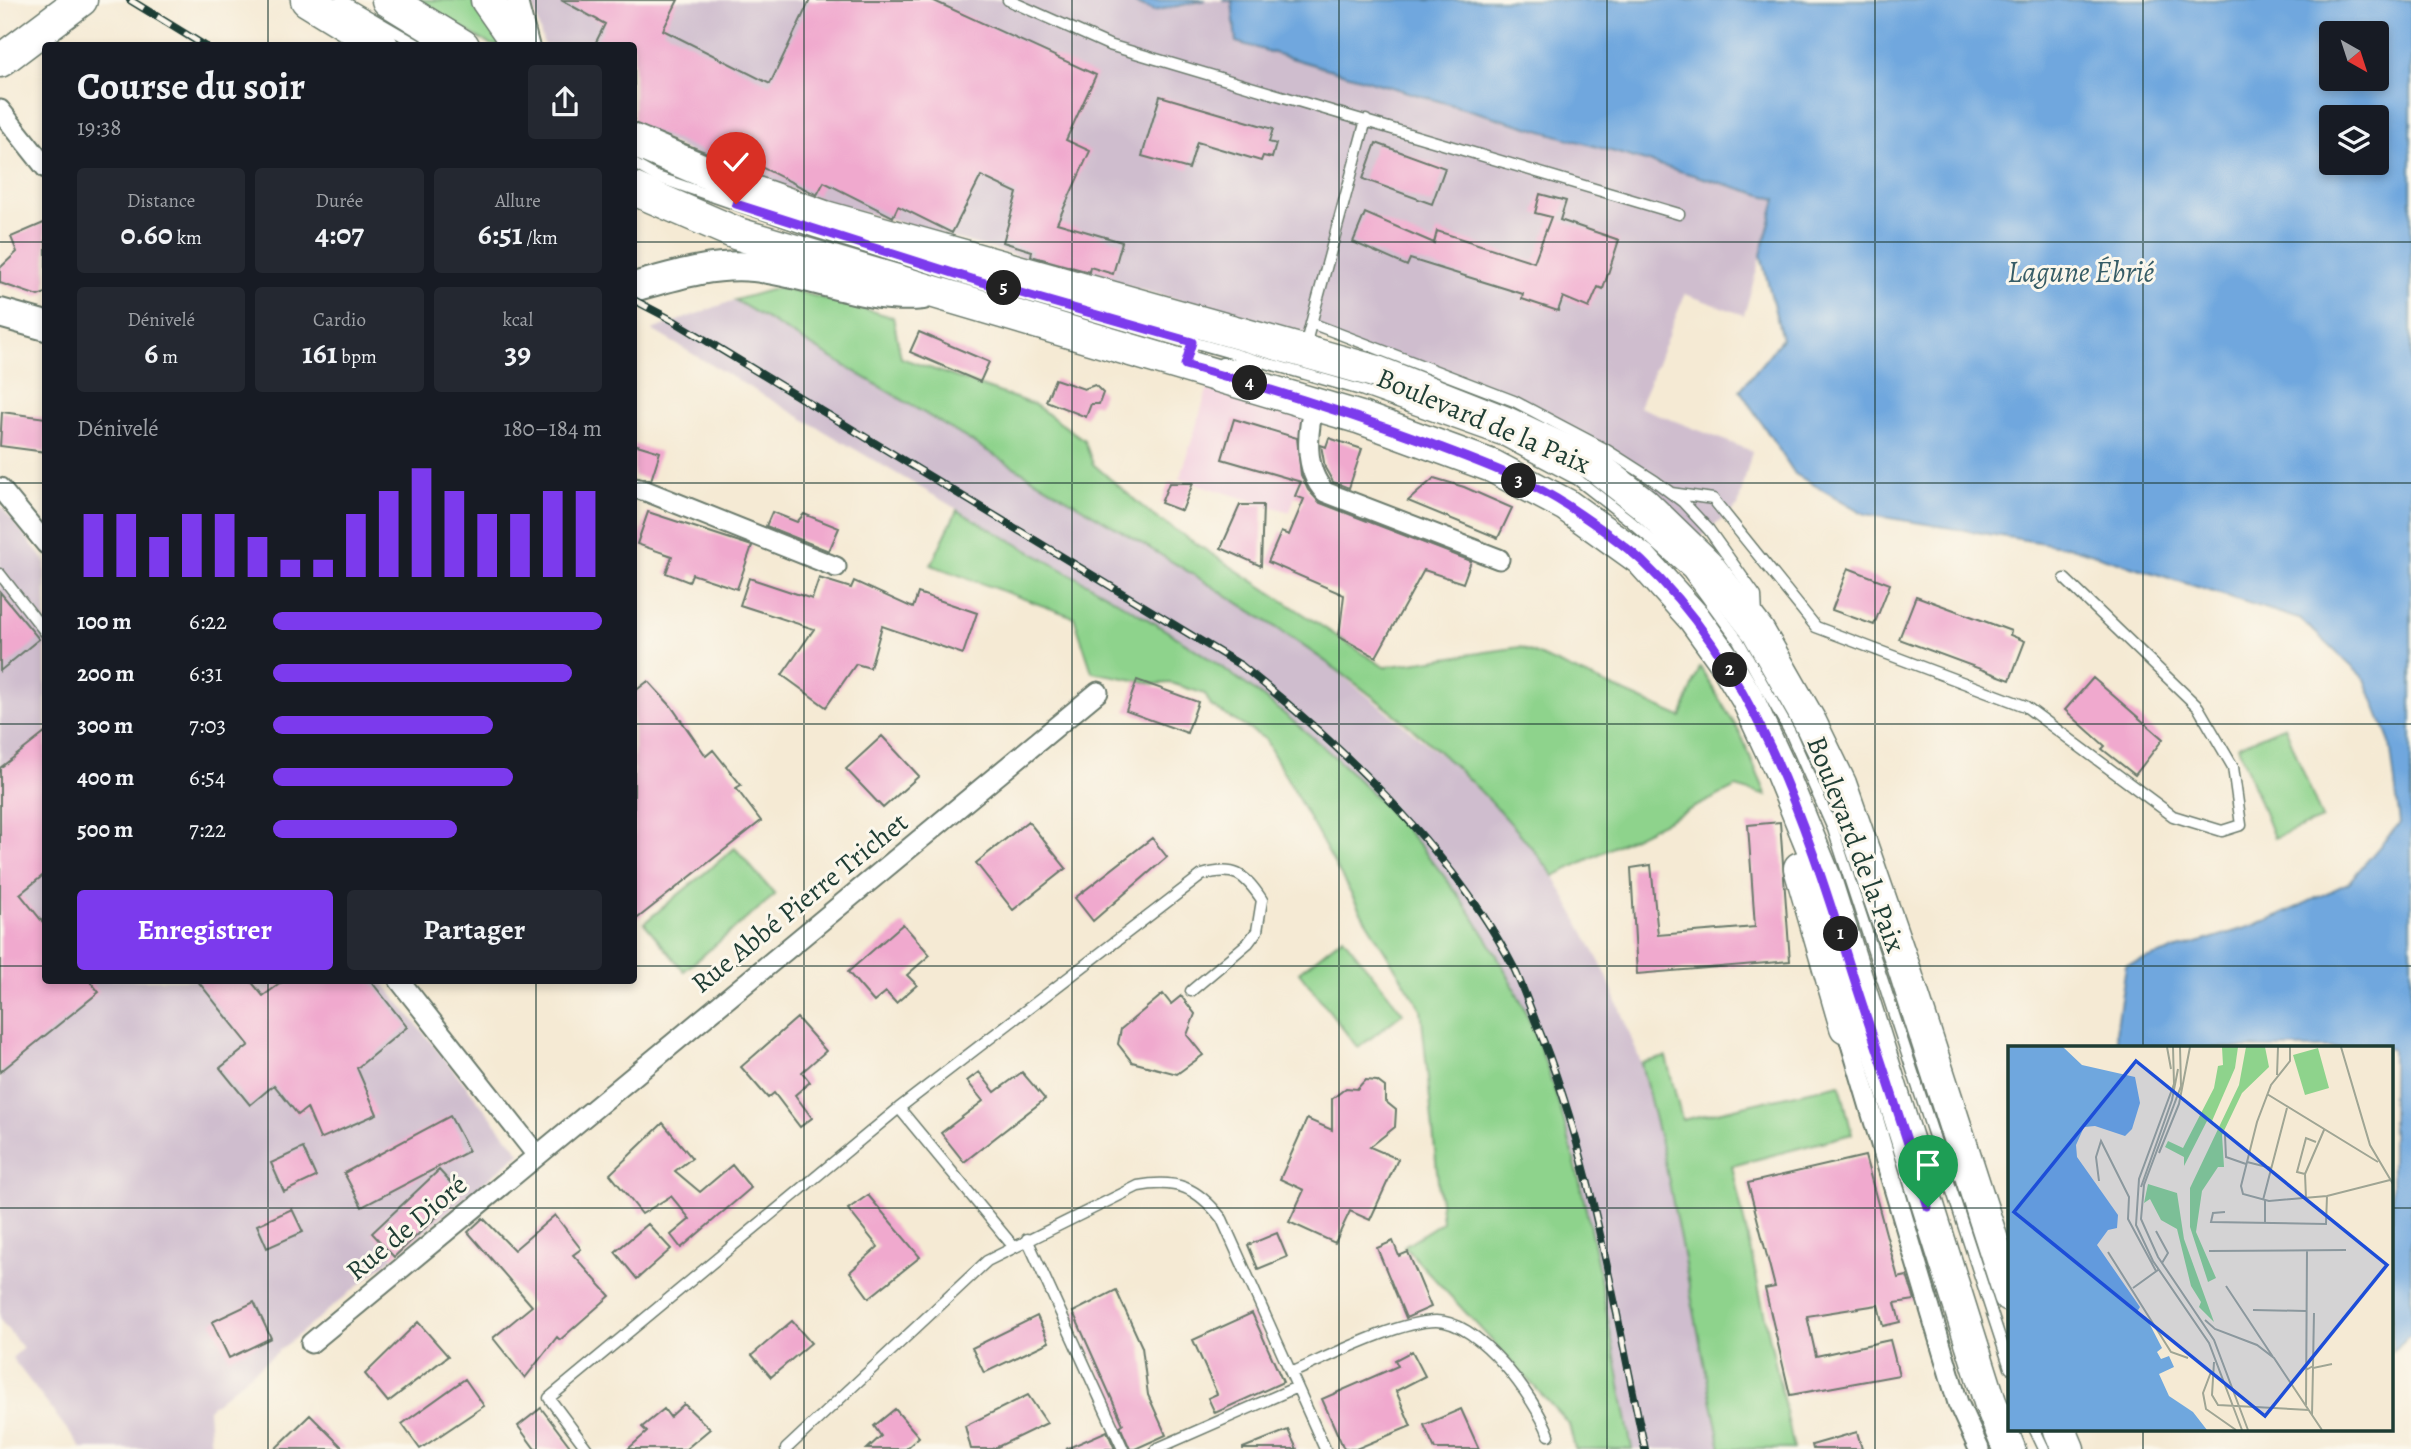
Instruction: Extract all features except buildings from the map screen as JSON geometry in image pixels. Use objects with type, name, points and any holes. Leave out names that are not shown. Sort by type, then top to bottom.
[{"type":"main road","points":[[0,61],[81,0]]},
{"type":"main road","points":[[307,0],[375,42]]},
{"type":"main road","points":[[388,0],[456,42]]},
{"type":"main road","points":[[488,0],[516,42]]},
{"type":"main road","name":"Boulevard de la Paix","points":[[637,142],[671,159],[825,217],[1299,347],[1374,372],[1494,418],[1593,464],[1643,503],[1707,565],[1758,631],[1811,724],[1840,785],[1904,968],[2008,1290]]},
{"type":"main road","name":"Boulevard de la Paix","points":[[637,190],[738,234],[933,293],[1179,355],[1492,466],[1566,505],[1640,559],[1694,618],[1747,698],[1781,771],[1824,876],[1990,1402],[2009,1449]]},
{"type":"main road","points":[[637,287],[698,270],[734,266],[770,270],[878,293],[908,296],[933,293]]},
{"type":"main road","points":[[0,313],[42,325]]},
{"type":"main road","points":[[1801,825],[1797,846],[1799,864],[1814,926],[1846,1027]]},
{"type":"main road","points":[[2061,1432],[2068,1449]]},
{"type":"street","points":[[517,0],[528,42]]},
{"type":"street","points":[[0,110],[42,163]]},
{"type":"street","points":[[1315,402],[1307,430],[1308,440],[1315,476],[1325,492],[1499,559]]},
{"type":"street","points":[[0,488],[42,539]]},
{"type":"street","points":[[637,489],[836,567]]},
{"type":"street","name":"Rue Abbé Pierre Trichet","points":[[536,1154],[1098,692]]},
{"type":"street","points":[[402,984],[536,1154]]},
{"type":"street","points":[[1846,1027],[1958,1403],[1979,1449]]},
{"type":"street","name":"Rue de Dioré","points":[[311,1343],[536,1154]]},
{"type":"lane","points":[[341,0],[412,42]]},
{"type":"lane","points":[[1008,0],[1109,45],[1679,214]]},
{"type":"lane","points":[[1299,347],[1366,120]]},
{"type":"lane","points":[[671,159],[815,232]]},
{"type":"lane","name":"Boulevard de la Paix","points":[[637,166],[657,177],[1179,355],[1299,347],[1361,390],[1504,441],[1578,480],[1688,572],[1738,640],[1790,732],[1833,829],[2008,1362]]},
{"type":"lane","points":[[1179,355],[1299,347],[1514,401],[1605,449],[1671,493],[1709,530],[1756,596],[1758,631]]},
{"type":"lane","points":[[1671,493],[1713,499],[1816,626],[2025,706],[2173,816],[2222,831],[2241,825],[2233,767],[2198,707],[2065,579]]},
{"type":"lane","points":[[0,574],[42,627]]},
{"type":"lane","points":[[587,1449],[549,1398],[899,1108],[1202,875],[1223,869],[1242,876],[1262,900],[1257,931],[1248,943],[1191,991]]},
{"type":"lane","points":[[899,1108],[1013,1246]]},
{"type":"lane","points":[[786,1449],[987,1261],[1138,1185],[1163,1181],[1190,1188],[1211,1205],[1222,1219],[1325,1449]]},
{"type":"lane","points":[[1027,1239],[1123,1449]]},
{"type":"lane","points":[[1291,1373],[1415,1323],[1439,1321],[1468,1334],[1522,1383],[1541,1413],[1549,1435]]},
{"type":"lane","points":[[1156,1449],[1297,1387]]},
{"type":"lane","points":[[2036,1432],[2044,1449]]},
{"type":"shaded area","points":[[531,0],[1127,0],[1154,11],[1206,0],[1232,1],[1236,42],[1777,199],[1744,315],[1685,294],[1639,407],[1752,451],[1738,506],[1701,537],[1646,487],[1380,359],[1308,334],[1088,276],[830,203],[707,161],[637,126],[637,42],[543,42]]},
{"type":"shaded area","points":[[735,300],[1206,581],[1301,642],[1449,762],[1526,838],[1554,876],[1606,974],[1641,1063],[1663,1152],[1721,1449],[1632,1449],[1579,1171],[1540,1047],[1503,965],[1453,888],[1390,814],[1320,744],[1251,688],[1170,634],[652,330]]},
{"type":"shaded area","points":[[1209,384],[1319,417],[1290,512],[1180,479]]},
{"type":"shaded area","points":[[0,505],[42,557],[42,984],[384,984],[520,1153],[208,1409],[211,1449],[82,1449],[12,1358],[23,1348],[0,1320]]},
{"type":"green space","points":[[414,0],[476,0],[500,42],[486,42]]},
{"type":"green space","points":[[781,287],[893,317],[901,358],[1035,405],[1084,440],[1093,464],[1151,514],[1384,667],[1520,647],[1681,717],[1700,667],[1741,735],[1767,796],[1736,787],[1554,876],[1506,818],[1454,765],[1396,715],[1336,669],[1209,584],[735,300]]},
{"type":"green space","points":[[957,510],[1144,617],[1252,689],[1297,724],[1383,804],[1422,848],[1458,895],[1490,944],[1518,995],[1540,1048],[1556,1097],[1571,1146],[1594,1246],[1632,1449],[1575,1449],[1569,1424],[1404,1246],[1442,1222],[1421,1009],[1365,919],[1265,739],[1211,706],[1205,694],[1171,683],[1156,684],[1092,672],[1074,617],[931,565]]},
{"type":"green space","points":[[2285,726],[2322,819],[2274,838],[2238,746]]},
{"type":"green space","points":[[735,848],[775,895],[684,971],[644,923]]},
{"type":"green space","points":[[1343,937],[1403,1013],[1358,1048],[1299,972]]},
{"type":"green space","points":[[1666,1057],[1682,1120],[1840,1084],[1852,1134],[1732,1166],[1794,1449],[1721,1449],[1663,1152],[1641,1063]]},
{"type":"water","points":[[1127,0],[1206,0],[1154,11]]},
{"type":"water","name":"Lagune Ébrié","points":[[1222,0],[2411,0],[2411,1335],[2394,1349],[2394,1046],[2119,1046],[2116,1033],[2126,965],[2268,921],[2348,883],[2400,823],[2390,743],[2365,679],[2302,620],[2074,548],[1865,514],[1795,474],[1740,390],[1782,339],[1761,255],[1776,199],[1236,42],[1232,1]]},
{"type":"railway","points":[[130,0],[198,42]]},
{"type":"railway","points":[[637,302],[674,321],[1242,666],[1356,766],[1427,841],[1488,923],[1513,966],[1555,1072],[1572,1124],[1599,1232],[1645,1449]]},
{"type":"route","points":[[736,204],[815,232],[1192,342],[1185,365],[1315,402],[1492,466],[1566,505],[1640,559],[1694,618],[1724,660],[1747,698],[1781,771],[1824,876],[1928,1207]]}]
